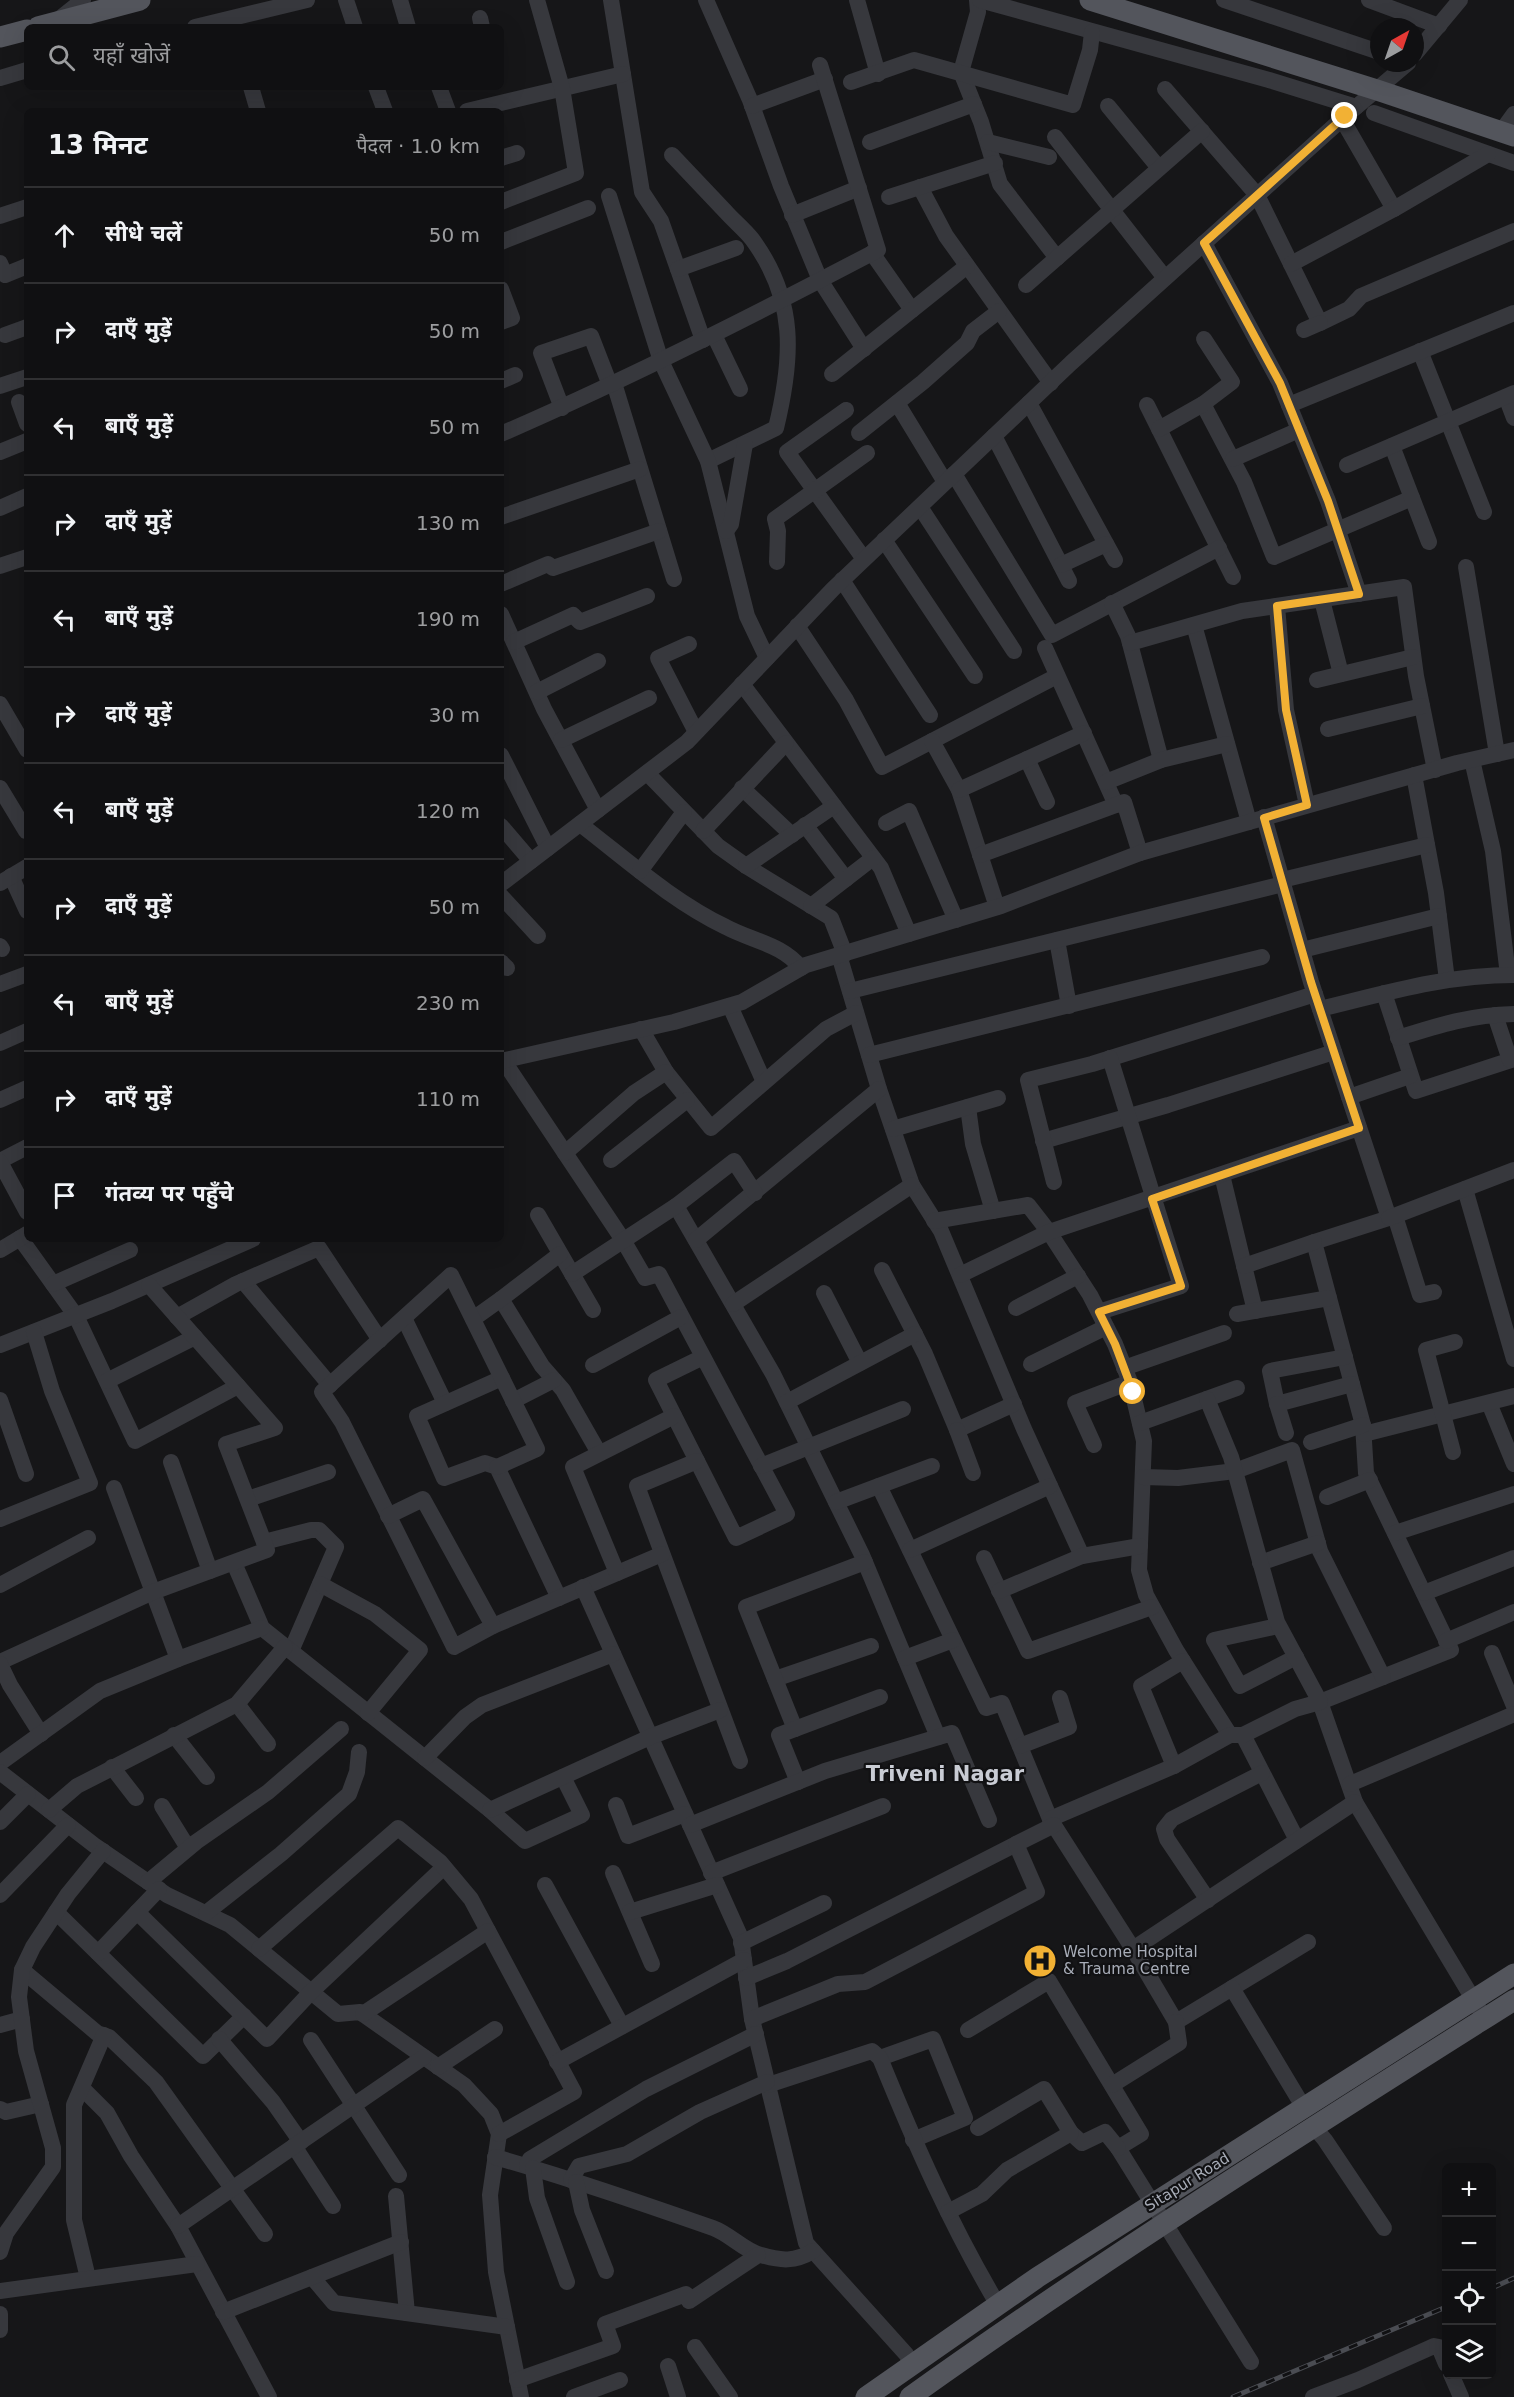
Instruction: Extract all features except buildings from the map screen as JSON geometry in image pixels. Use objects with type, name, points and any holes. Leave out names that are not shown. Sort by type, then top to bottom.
[{"type":"main road","points":[[50,24],[140,0]]},
{"type":"main road","points":[[1090,0],[1377,90],[1508,134]]},
{"type":"main road","points":[[0,37],[24,31]]},
{"type":"main road","name":"Sitapur Road","points":[[866,2397],[998,2305],[1514,1974]]},
{"type":"main road","name":"Sitapur Road","points":[[910,2397],[1010,2325],[1514,2000]]},
{"type":"main road","points":[[885,2397],[988,2325],[998,2305]]},
{"type":"main road","points":[[988,2325],[1010,2325]]},
{"type":"street","points":[[47,24],[83,0]]},
{"type":"street","points":[[230,23],[307,0]]},
{"type":"street","points":[[346,0],[354,24]]},
{"type":"street","points":[[400,0],[407,24]]},
{"type":"street","points":[[504,201],[576,172],[562,88],[537,0]]},
{"type":"street","points":[[611,0],[642,192],[661,221],[678,269],[709,338],[740,389]]},
{"type":"street","points":[[706,0],[752,106],[792,215],[820,280],[864,349]]},
{"type":"street","points":[[857,0],[878,74]]},
{"type":"street","points":[[1057,258],[1000,184],[995,163],[961,72],[978,12],[979,0],[1269,80],[1356,107]]},
{"type":"street","points":[[1224,0],[1370,49]]},
{"type":"street","points":[[1369,0],[1439,26]]},
{"type":"street","points":[[1424,44],[1460,0]]},
{"type":"street","points":[[851,82],[914,60],[1073,105],[1090,50],[1092,32]]},
{"type":"street","points":[[0,78],[24,71]]},
{"type":"street","points":[[504,433],[709,338],[878,250],[822,72],[752,106]]},
{"type":"street","points":[[504,882],[647,773],[696,732],[842,580],[1051,382],[1342,118],[1397,72]]},
{"type":"street","points":[[473,108],[503,94],[562,88],[623,74]]},
{"type":"street","points":[[1165,89],[1257,195],[1320,323]]},
{"type":"street","points":[[252,90],[257,108]]},
{"type":"street","points":[[377,90],[384,108]]},
{"type":"street","points":[[440,90],[447,108]]},
{"type":"street","points":[[870,142],[974,104]]},
{"type":"street","points":[[1108,106],[1160,168]]},
{"type":"street","points":[[1374,113],[1514,163]]},
{"type":"street","points":[[1508,134],[1514,114]]},
{"type":"street","points":[[1342,118],[1394,209]]},
{"type":"street","points":[[1026,285],[1202,131]]},
{"type":"street","points":[[1055,137],[1165,278]]},
{"type":"street","points":[[987,142],[1049,158]]},
{"type":"street","points":[[1291,264],[1394,209],[1488,154]]},
{"type":"street","points":[[672,155],[751,238],[771,271],[783,300],[789,346],[786,388],[776,428],[708,461]]},
{"type":"street","points":[[889,197],[995,163]]},
{"type":"street","points":[[921,187],[946,236],[1051,382]]},
{"type":"street","points":[[792,215],[859,188]]},
{"type":"street","points":[[609,196],[661,361],[708,461],[747,616],[767,658]]},
{"type":"street","points":[[0,216],[24,208]]},
{"type":"street","points":[[504,241],[588,208]]},
{"type":"street","points":[[1304,330],[1349,309],[1361,296],[1514,231]]},
{"type":"street","points":[[1204,243],[1280,383],[1338,530],[1359,594]]},
{"type":"street","points":[[678,269],[736,249]]},
{"type":"street","points":[[872,253],[912,310]]},
{"type":"street","points":[[0,263],[5,275],[24,267]]},
{"type":"street","points":[[832,374],[968,266]]},
{"type":"street","points":[[504,297],[512,318],[504,321]]},
{"type":"street","points":[[859,433],[967,343],[973,331],[999,311]]},
{"type":"street","points":[[1289,405],[1514,313]]},
{"type":"street","points":[[2,330],[24,327]]},
{"type":"street","points":[[561,408],[541,353],[591,336],[612,384],[674,579]]},
{"type":"street","points":[[1159,429],[1203,404],[1232,382],[1204,339]]},
{"type":"street","points":[[1420,351],[1484,512]]},
{"type":"street","points":[[0,386],[24,378]]},
{"type":"street","points":[[1347,465],[1510,395],[1514,418]]},
{"type":"street","points":[[19,402],[24,416]]},
{"type":"street","points":[[897,403],[950,478],[1052,634],[1219,548]]},
{"type":"street","points":[[1029,404],[1115,560]]},
{"type":"street","points":[[1203,404],[1233,459],[1274,557],[1412,498]]},
{"type":"street","points":[[1147,405],[1233,577]]},
{"type":"street","points":[[846,410],[787,452],[864,559]]},
{"type":"street","points":[[1233,459],[1299,430]]},
{"type":"street","points":[[994,436],[1070,581]]},
{"type":"street","points":[[0,452],[24,442]]},
{"type":"street","points":[[726,531],[731,524],[745,444]]},
{"type":"street","points":[[1392,446],[1429,542]]},
{"type":"street","points":[[777,562],[778,531],[775,519],[867,453]]},
{"type":"street","points":[[504,516],[640,469]]},
{"type":"street","points":[[0,508],[24,497]]},
{"type":"street","points":[[920,507],[1014,651]]},
{"type":"street","points":[[504,583],[548,564],[553,568],[659,531]]},
{"type":"street","points":[[884,540],[975,676]]},
{"type":"street","points":[[1061,565],[1106,544]]},
{"type":"street","points":[[0,566],[24,557]]},
{"type":"street","points":[[1466,567],[1497,754]]},
{"type":"street","points":[[842,580],[930,715]]},
{"type":"street","points":[[1130,644],[1242,611],[1404,587],[1413,657],[1435,770]]},
{"type":"street","points":[[514,642],[573,615],[580,622],[646,596]]},
{"type":"street","points":[[1322,600],[1341,674]]},
{"type":"street","points":[[1112,603],[1130,644],[1161,760]]},
{"type":"street","points":[[1277,606],[1286,710],[1307,805]]},
{"type":"street","points":[[504,620],[537,692],[598,810]]},
{"type":"street","points":[[1194,625],[1227,744],[1282,882],[1359,1128],[1420,1295],[1434,1292]]},
{"type":"street","points":[[797,626],[846,700],[882,767],[1058,676]]},
{"type":"street","points":[[689,644],[658,658],[696,732]]},
{"type":"street","points":[[1045,648],[1116,804]]},
{"type":"street","points":[[1317,680],[1413,657]]},
{"type":"street","points":[[537,692],[598,661]]},
{"type":"street","points":[[742,684],[881,868],[909,934]]},
{"type":"street","points":[[561,740],[649,698]]},
{"type":"street","points":[[0,704],[24,745]]},
{"type":"street","points":[[1328,729],[1422,706]]},
{"type":"street","points":[[959,790],[1084,733]]},
{"type":"street","points":[[932,741],[959,790],[997,908]]},
{"type":"street","points":[[703,831],[786,743]]},
{"type":"street","points":[[1106,782],[1161,760],[1227,744]]},
{"type":"street","points":[[504,1060],[641,1029],[730,1006],[742,1002],[801,968],[997,908],[1140,853],[1307,805],[1514,750]]},
{"type":"street","points":[[1027,759],[1047,802]]},
{"type":"street","points":[[1054,1182],[1028,1080],[1318,1002],[1384,993],[1474,975],[1511,975],[1493,851],[1472,760]]},
{"type":"street","points":[[504,761],[548,848]]},
{"type":"street","points":[[647,773],[718,846],[746,866],[831,918],[879,1089],[912,1185],[941,1231],[1014,1404],[1082,1556]]},
{"type":"street","points":[[1414,776],[1439,916],[1447,980]]},
{"type":"street","points":[[0,788],[24,828]]},
{"type":"street","points":[[742,788],[799,830],[846,879]]},
{"type":"street","points":[[980,855],[1124,802],[1140,853]]},
{"type":"street","points":[[746,866],[834,806]]},
{"type":"street","points":[[886,823],[909,811],[956,920]]},
{"type":"street","points":[[640,871],[684,812]]},
{"type":"street","points":[[580,824],[659,887],[726,927],[776,947],[793,957],[801,968]]},
{"type":"street","points":[[504,830],[531,861]]},
{"type":"street","points":[[850,991],[1427,845]]},
{"type":"street","points":[[811,906],[873,858]]},
{"type":"street","points":[[24,869],[6,880],[24,907]]},
{"type":"street","points":[[504,899],[538,936]]},
{"type":"street","points":[[1302,950],[1439,916]]},
{"type":"street","points":[[1057,940],[1069,1006]]},
{"type":"street","points":[[869,1055],[1263,957]]},
{"type":"street","points":[[0,984],[24,975]]},
{"type":"street","points":[[1384,993],[1416,1091],[1512,1060],[1495,1015]]},
{"type":"street","points":[[730,1006],[765,1082]]},
{"type":"street","points":[[641,1029],[666,1072],[711,1128],[826,1029],[856,1013]]},
{"type":"street","points":[[1398,1038],[1452,1021],[1514,1014]]},
{"type":"street","points":[[0,1043],[24,1032]]},
{"type":"street","points":[[1043,1141],[1128,1117],[1334,1052]]},
{"type":"street","points":[[1031,1364],[1102,1320],[1181,1286],[1152,1199],[1110,1058]]},
{"type":"street","points":[[504,1063],[623,1240],[645,1278],[659,1274],[787,1514],[736,1538],[656,1380],[703,1357]]},
{"type":"street","points":[[565,1154],[634,1093],[666,1072]]},
{"type":"street","points":[[1349,1096],[1410,1076]]},
{"type":"street","points":[[0,1100],[24,1089]]},
{"type":"street","points":[[696,1240],[879,1089]]},
{"type":"street","points":[[893,1128],[998,1098]]},
{"type":"street","points":[[611,1160],[687,1100]]},
{"type":"street","points":[[968,1107],[973,1144],[993,1211]]},
{"type":"street","points":[[960,1275],[1049,1232],[1359,1128]]},
{"type":"street","points":[[24,1149],[0,1162],[24,1206]]},
{"type":"street","points":[[572,1274],[676,1206],[734,1161],[755,1193]]},
{"type":"street","points":[[1244,1266],[1392,1217],[1514,1170]]},
{"type":"street","points":[[1222,1175],[1256,1311]]},
{"type":"street","points":[[733,1304],[912,1185]]},
{"type":"street","points":[[1465,1189],[1508,1318],[1514,1359]]},
{"type":"street","points":[[934,1221],[1028,1205],[1078,1276],[1102,1320],[1127,1375],[1144,1441],[1139,1570],[1146,1595],[1183,1661],[1262,1773],[1297,1840]]},
{"type":"street","points":[[676,1206],[787,1402],[865,1562],[938,1737]]},
{"type":"street","points":[[538,1215],[593,1310]]},
{"type":"street","points":[[0,1250],[23,1236]]},
{"type":"street","points":[[27,1242],[76,1316],[135,1441],[238,1386]]},
{"type":"street","points":[[0,1345],[76,1316],[246,1242]]},
{"type":"street","points":[[747,1978],[1016,1844],[1052,1822],[1236,1735],[1295,1709],[1320,1702],[1451,1650],[1366,1473],[1364,1429],[1314,1242]]},
{"type":"street","points":[[177,1317],[243,1281],[319,1248],[380,1340]]},
{"type":"street","points":[[53,1284],[130,1250]]},
{"type":"street","points":[[473,1319],[560,1254]]},
{"type":"street","points":[[882,1270],[915,1334],[974,1473]]},
{"type":"street","points":[[497,1467],[537,1449],[451,1275],[322,1392],[342,1422],[454,1647],[493,1626],[662,1554]]},
{"type":"street","points":[[1016,1308],[1078,1276]]},
{"type":"street","points":[[243,1281],[330,1385]]},
{"type":"street","points":[[41,1734],[10,1685],[0,1663],[153,1592],[267,1550],[226,1444],[275,1428],[148,1285]]},
{"type":"street","points":[[824,1293],[860,1363]]},
{"type":"street","points":[[1237,1314],[1329,1298]]},
{"type":"street","points":[[501,1299],[542,1366],[563,1390],[599,1453]]},
{"type":"street","points":[[593,1365],[681,1317]]},
{"type":"street","points":[[404,1318],[445,1403]]},
{"type":"street","points":[[0,1519],[90,1483],[52,1391],[34,1332]]},
{"type":"street","points":[[1094,1445],[1075,1403],[1127,1375],[1224,1333]]},
{"type":"street","points":[[787,1402],[915,1334]]},
{"type":"street","points":[[106,1381],[195,1337]]},
{"type":"street","points":[[1453,1452],[1426,1350],[1455,1342]]},
{"type":"street","points":[[1286,1433],[1270,1371],[1345,1357]]},
{"type":"street","points":[[502,1378],[417,1416],[444,1478],[485,1462],[497,1467],[559,1598]]},
{"type":"street","points":[[513,1401],[554,1380]]},
{"type":"street","points":[[1277,1404],[1352,1384]]},
{"type":"street","points":[[1140,1423],[1237,1388]]},
{"type":"street","points":[[1311,1442],[1514,1396]]},
{"type":"street","points":[[1207,1399],[1235,1472],[1278,1626],[1320,1702],[1355,1802],[1485,2019]]},
{"type":"street","points":[[0,1400],[26,1474]]},
{"type":"street","points":[[1489,1403],[1514,1464]]},
{"type":"street","points":[[957,1430],[1014,1404]]},
{"type":"street","points":[[761,1466],[903,1409]]},
{"type":"street","points":[[617,1573],[573,1467],[674,1416]]},
{"type":"street","points":[[1143,1477],[1178,1478],[1235,1472],[1292,1450],[1318,1543],[1383,1677]]},
{"type":"street","points":[[697,1461],[637,1486],[740,1761]]},
{"type":"street","points":[[171,1462],[210,1571]]},
{"type":"street","points":[[836,1502],[932,1466]]},
{"type":"street","points":[[248,1499],[327,1472]]},
{"type":"street","points":[[1327,1497],[1370,1480]]},
{"type":"street","points":[[879,1486],[986,1708],[1002,1703],[1052,1822],[1133,1949],[1176,2022],[1179,2043],[1112,2085]]},
{"type":"street","points":[[910,1550],[1050,1486]]},
{"type":"street","points":[[114,1488],[178,1659]]},
{"type":"street","points":[[1395,1533],[1514,1494]]},
{"type":"street","points":[[388,1516],[423,1499],[493,1626]]},
{"type":"street","points":[[49,1810],[76,1786],[237,1704],[288,1649],[336,1547],[319,1530],[264,1542]]},
{"type":"street","points":[[0,1585],[88,1538]]},
{"type":"street","points":[[1260,1563],[1318,1543]]},
{"type":"street","points":[[999,1591],[1082,1556],[1140,1546]]},
{"type":"street","points":[[984,1558],[1028,1651],[1152,1607]]},
{"type":"street","points":[[1424,1593],[1514,1558]]},
{"type":"street","points":[[795,1730],[746,1607],[865,1562]]},
{"type":"street","points":[[234,1563],[262,1628],[490,1810],[525,1841],[582,1815],[563,1777]]},
{"type":"street","points":[[320,1584],[375,1614],[420,1650],[368,1713]]},
{"type":"street","points":[[583,1587],[741,1943],[754,2026],[806,2243],[906,2354],[912,2364]]},
{"type":"street","points":[[1446,1641],[1514,1612]]},
{"type":"street","points":[[1278,1626],[1214,1640],[1240,1686],[1296,1657]]},
{"type":"street","points":[[0,1763],[100,1691],[262,1628]]},
{"type":"street","points":[[905,1658],[953,1640]]},
{"type":"street","points":[[775,1679],[871,1646]]},
{"type":"street","points":[[1492,1653],[1514,1706]]},
{"type":"street","points":[[424,1758],[465,1717],[482,1705],[613,1654]]},
{"type":"street","points":[[1174,1766],[1141,1686],[1183,1661]]},
{"type":"street","points":[[798,1782],[780,1735],[880,1697]]},
{"type":"street","points":[[1020,1746],[1069,1727],[1060,1698]]},
{"type":"street","points":[[237,1704],[268,1744]]},
{"type":"street","points":[[490,1810],[650,1737],[720,1710]]},
{"type":"street","points":[[1350,1784],[1514,1714]]},
{"type":"street","points":[[98,1953],[137,1912],[154,1886],[188,1848],[268,1792],[341,1729]]},
{"type":"street","points":[[616,1805],[628,1836],[687,1820],[825,1771],[952,1733],[989,1820]]},
{"type":"street","points":[[174,1735],[207,1777]]},
{"type":"street","points":[[206,1913],[281,1854],[349,1794],[357,1772],[359,1752]]},
{"type":"street","points":[[112,1767],[136,1798]]},
{"type":"street","points":[[0,1772],[103,1851],[154,1886],[230,1925],[338,2014],[360,2012],[363,2014],[464,2085],[491,2114],[499,2134],[490,2194],[496,2272],[519,2389],[613,2346],[604,2324],[686,2294],[689,2301],[758,2255]]},
{"type":"street","points":[[1208,1900],[1167,1839],[1164,1829],[1172,1819],[1262,1773]]},
{"type":"street","points":[[0,1822],[28,1794]]},
{"type":"street","points":[[1133,1949],[1355,1802]]},
{"type":"street","points":[[162,1806],[188,1848]]},
{"type":"street","points":[[630,1912],[714,1879],[883,1806]]},
{"type":"street","points":[[0,1895],[68,1825]]},
{"type":"street","points":[[259,1949],[398,1828],[444,1867],[471,1899],[573,2092],[499,2134]]},
{"type":"street","points":[[567,2282],[537,2198],[530,2159],[754,2026],[838,1984],[865,1982],[1037,1892],[1016,1844]]},
{"type":"street","points":[[0,2252],[6,2233],[52,2167],[53,2148],[26,2051],[19,1997],[22,1970],[33,1947],[68,1894],[103,1851]]},
{"type":"street","points":[[137,1912],[267,2039],[311,1992],[444,1867]]},
{"type":"street","points":[[613,1873],[652,1964]]},
{"type":"street","points":[[545,1885],[622,2026]]},
{"type":"street","points":[[741,1943],[824,1903]]},
{"type":"street","points":[[56,1912],[203,2056],[244,2016]]},
{"type":"street","points":[[363,2014],[488,1931]]},
{"type":"street","points":[[1176,2022],[1308,1942]]},
{"type":"street","points":[[557,2062],[744,1960]]},
{"type":"street","points":[[22,1970],[97,2032],[109,2037],[156,2082],[265,2234]]},
{"type":"street","points":[[968,2030],[1049,1981],[1141,2134],[1118,2148]]},
{"type":"street","points":[[1232,1988],[1304,2108]]},
{"type":"street","points":[[0,2025],[22,2019]]},
{"type":"street","points":[[178,2226],[354,2105],[431,2062],[495,2030]]},
{"type":"street","points":[[88,2278],[74,2220],[74,2105],[104,2035]]},
{"type":"street","points":[[219,2039],[273,2102],[333,2206]]},
{"type":"street","points":[[880,2058],[933,2039],[965,2118],[913,2140]]},
{"type":"street","points":[[311,2040],[399,2175]]},
{"type":"street","points":[[606,2271],[582,2210],[574,2181],[579,2166],[627,2154],[700,2112],[767,2084],[872,2051],[880,2058],[913,2140],[972,2260],[998,2305]]},
{"type":"street","points":[[82,2088],[107,2113],[131,2156],[178,2226],[269,2397]]},
{"type":"street","points":[[978,2128],[1044,2089],[1071,2133],[1082,2143],[1105,2132],[1118,2148],[1251,2362]]},
{"type":"street","points":[[0,2109],[6,2112],[41,2104]]},
{"type":"street","points":[[1315,2128],[1325,2139],[1384,2228]]},
{"type":"street","points":[[948,2212],[982,2194],[1007,2170],[1071,2133]]},
{"type":"street","points":[[495,2157],[574,2181],[717,2230],[758,2255],[788,2260],[800,2259],[813,2251]]},
{"type":"street","points":[[396,2196],[407,2313]]},
{"type":"street","points":[[223,2312],[401,2242]]},
{"type":"street","points":[[0,2291],[197,2264]]},
{"type":"street","points":[[312,2277],[334,2302],[507,2327]]},
{"type":"street","points":[[0,2314],[0,2330]]},
{"type":"street","points":[[1313,2397],[1358,2380],[1434,2346],[1439,2347],[1442,2354]]},
{"type":"street","points":[[695,2347],[730,2397]]},
{"type":"street","points":[[668,2366],[678,2397]]},
{"type":"street","points":[[1453,2379],[1459,2396]]},
{"type":"street","points":[[579,2396],[620,2380]]},
{"type":"railway","points":[[1496,2286],[1514,2278]]},
{"type":"railway","points":[[1233,2397],[1442,2309]]},
{"type":"place","name":"Welcome Hospital & Trauma Centre","points":[[1040,1961]]},
{"type":"district","name":"Triveni Nagar","points":[[945,1774]]},
{"type":"route","points":[[1133,1392],[1115,1344],[1099,1312],[1181,1286],[1152,1199],[1359,1128],[1311,982],[1264,818],[1307,805],[1286,710],[1277,606],[1359,594],[1328,501],[1280,383],[1204,243],[1345,116]]}]
